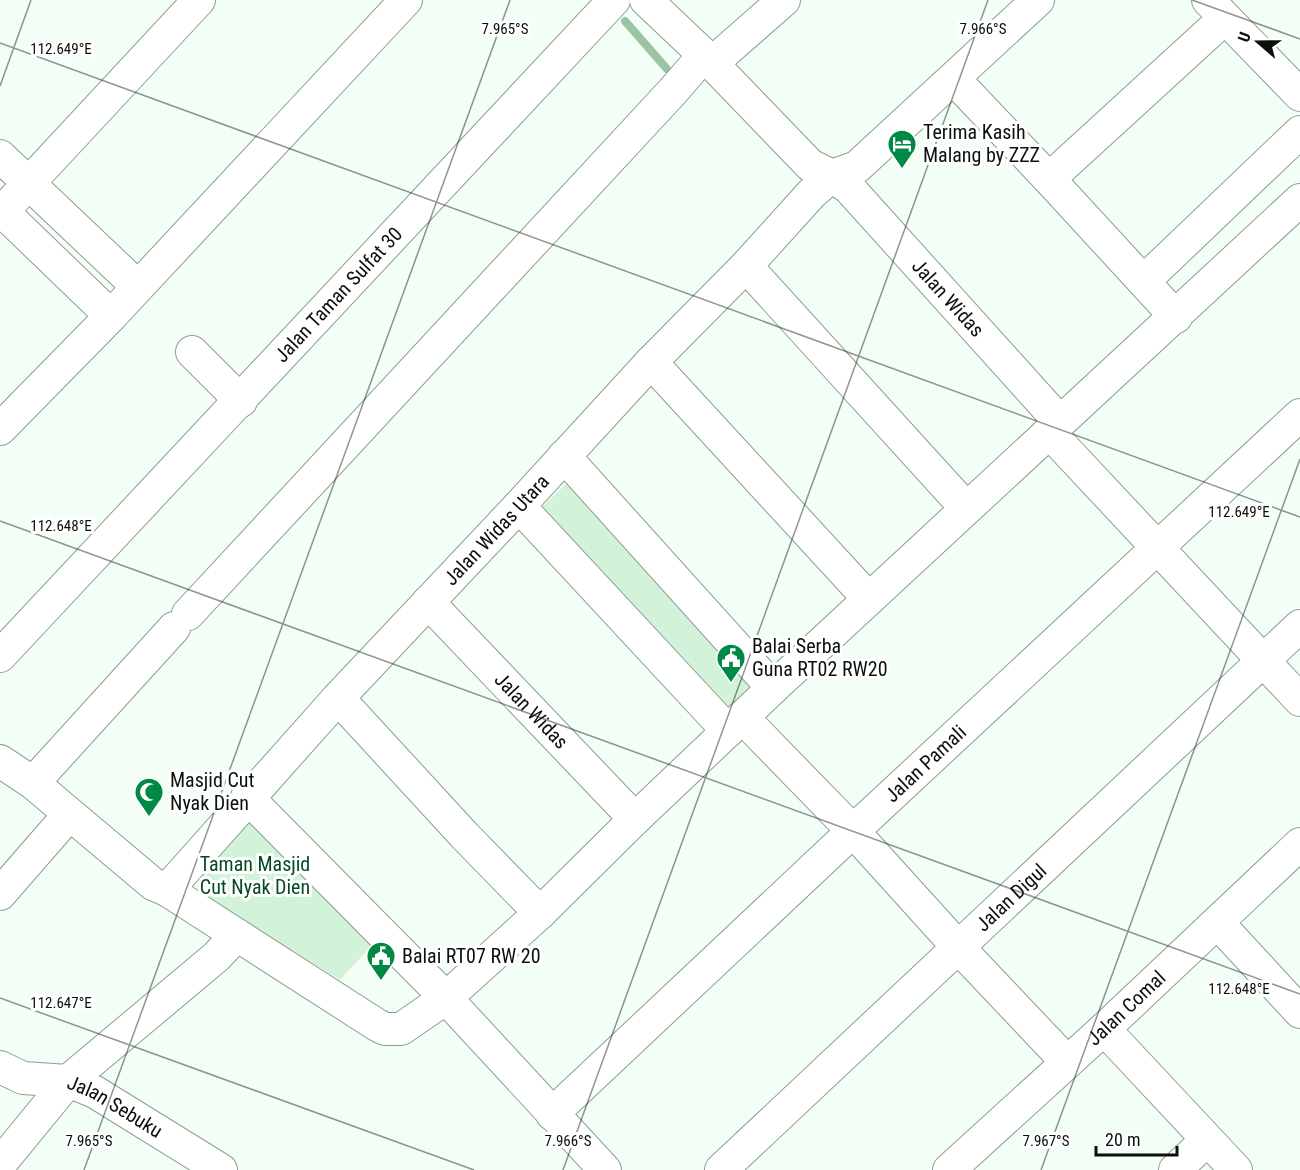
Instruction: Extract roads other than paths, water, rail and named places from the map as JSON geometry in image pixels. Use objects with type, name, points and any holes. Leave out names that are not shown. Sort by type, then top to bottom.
[{"type":"street","points":[[111,316],[1,212],[199,0]]},
{"type":"street","points":[[0,429],[111,316],[406,0]]},
{"type":"street","name":"Jalan Taman Sulfat 30","points":[[0,656],[614,0]]},
{"type":"street","name":"Jalan Widas","points":[[646,0],[810,165],[849,188],[1157,547],[1300,699]]},
{"type":"street","points":[[33,783],[657,108],[708,60],[783,0]]},
{"type":"street","name":"Jalan Widas Utara","points":[[167,890],[247,797],[338,698],[651,362],[746,266],[812,193],[832,176],[857,166],[1038,0]]},
{"type":"street","points":[[1049,179],[1217,9],[1300,95]]},
{"type":"street","points":[[954,79],[1176,317]]},
{"type":"street","points":[[1144,281],[1300,132]]},
{"type":"street","points":[[0,156],[137,286]]},
{"type":"street","points":[[0,761],[33,783],[153,884],[167,890],[386,1029],[401,1029],[446,998],[540,913],[773,688],[1300,200]]},
{"type":"street","points":[[746,266],[966,508]]},
{"type":"street","points":[[192,352],[240,400]]},
{"type":"street","points":[[651,362],[869,599]]},
{"type":"street","name":"Jalan Pamali","points":[[552,1114],[1300,415]]},
{"type":"street","points":[[564,456],[773,688]]},
{"type":"street","points":[[519,506],[735,724],[853,831],[958,947],[1067,1062]]},
{"type":"street","name":"Jalan Widas","points":[[428,602],[635,819]]},
{"type":"street","name":"Jalan Digul","points":[[721,1170],[1300,626]]},
{"type":"street","points":[[338,698],[465,836],[540,913]]},
{"type":"street","points":[[247,797],[446,998],[605,1170]]},
{"type":"street","points":[[0,894],[67,817]]},
{"type":"street","name":"Jalan Comal","points":[[949,1170],[1104,1029],[1300,844]]},
{"type":"street","points":[[1218,923],[1300,1012]]},
{"type":"street","points":[[0,1164],[68,1080],[216,957],[237,935]]},
{"type":"street","points":[[1104,1029],[1236,1170]]},
{"type":"street","name":"Jalan Sebuku","points":[[0,1068],[23,1078],[68,1080],[95,1092],[221,1170]]},
{"type":"street","points":[[1174,1170],[1207,1140]]},
{"type":"waterway","points":[[625,21],[667,69]]},
{"type":"place","name":"Terima Kasih Malang by ZZZ","points":[[902,170]]},
{"type":"place","name":"Balai Serba Guna RT02 RW20","points":[[731,684]]},
{"type":"place","name":"Masjid Cut Nyak Dien","points":[[149,818]]},
{"type":"place","name":"Balai RT07 RW 20","points":[[381,982]]},
{"type":"park label","name":"Taman Masjid Cut Nyak Dien","points":[[255,876]]}]
